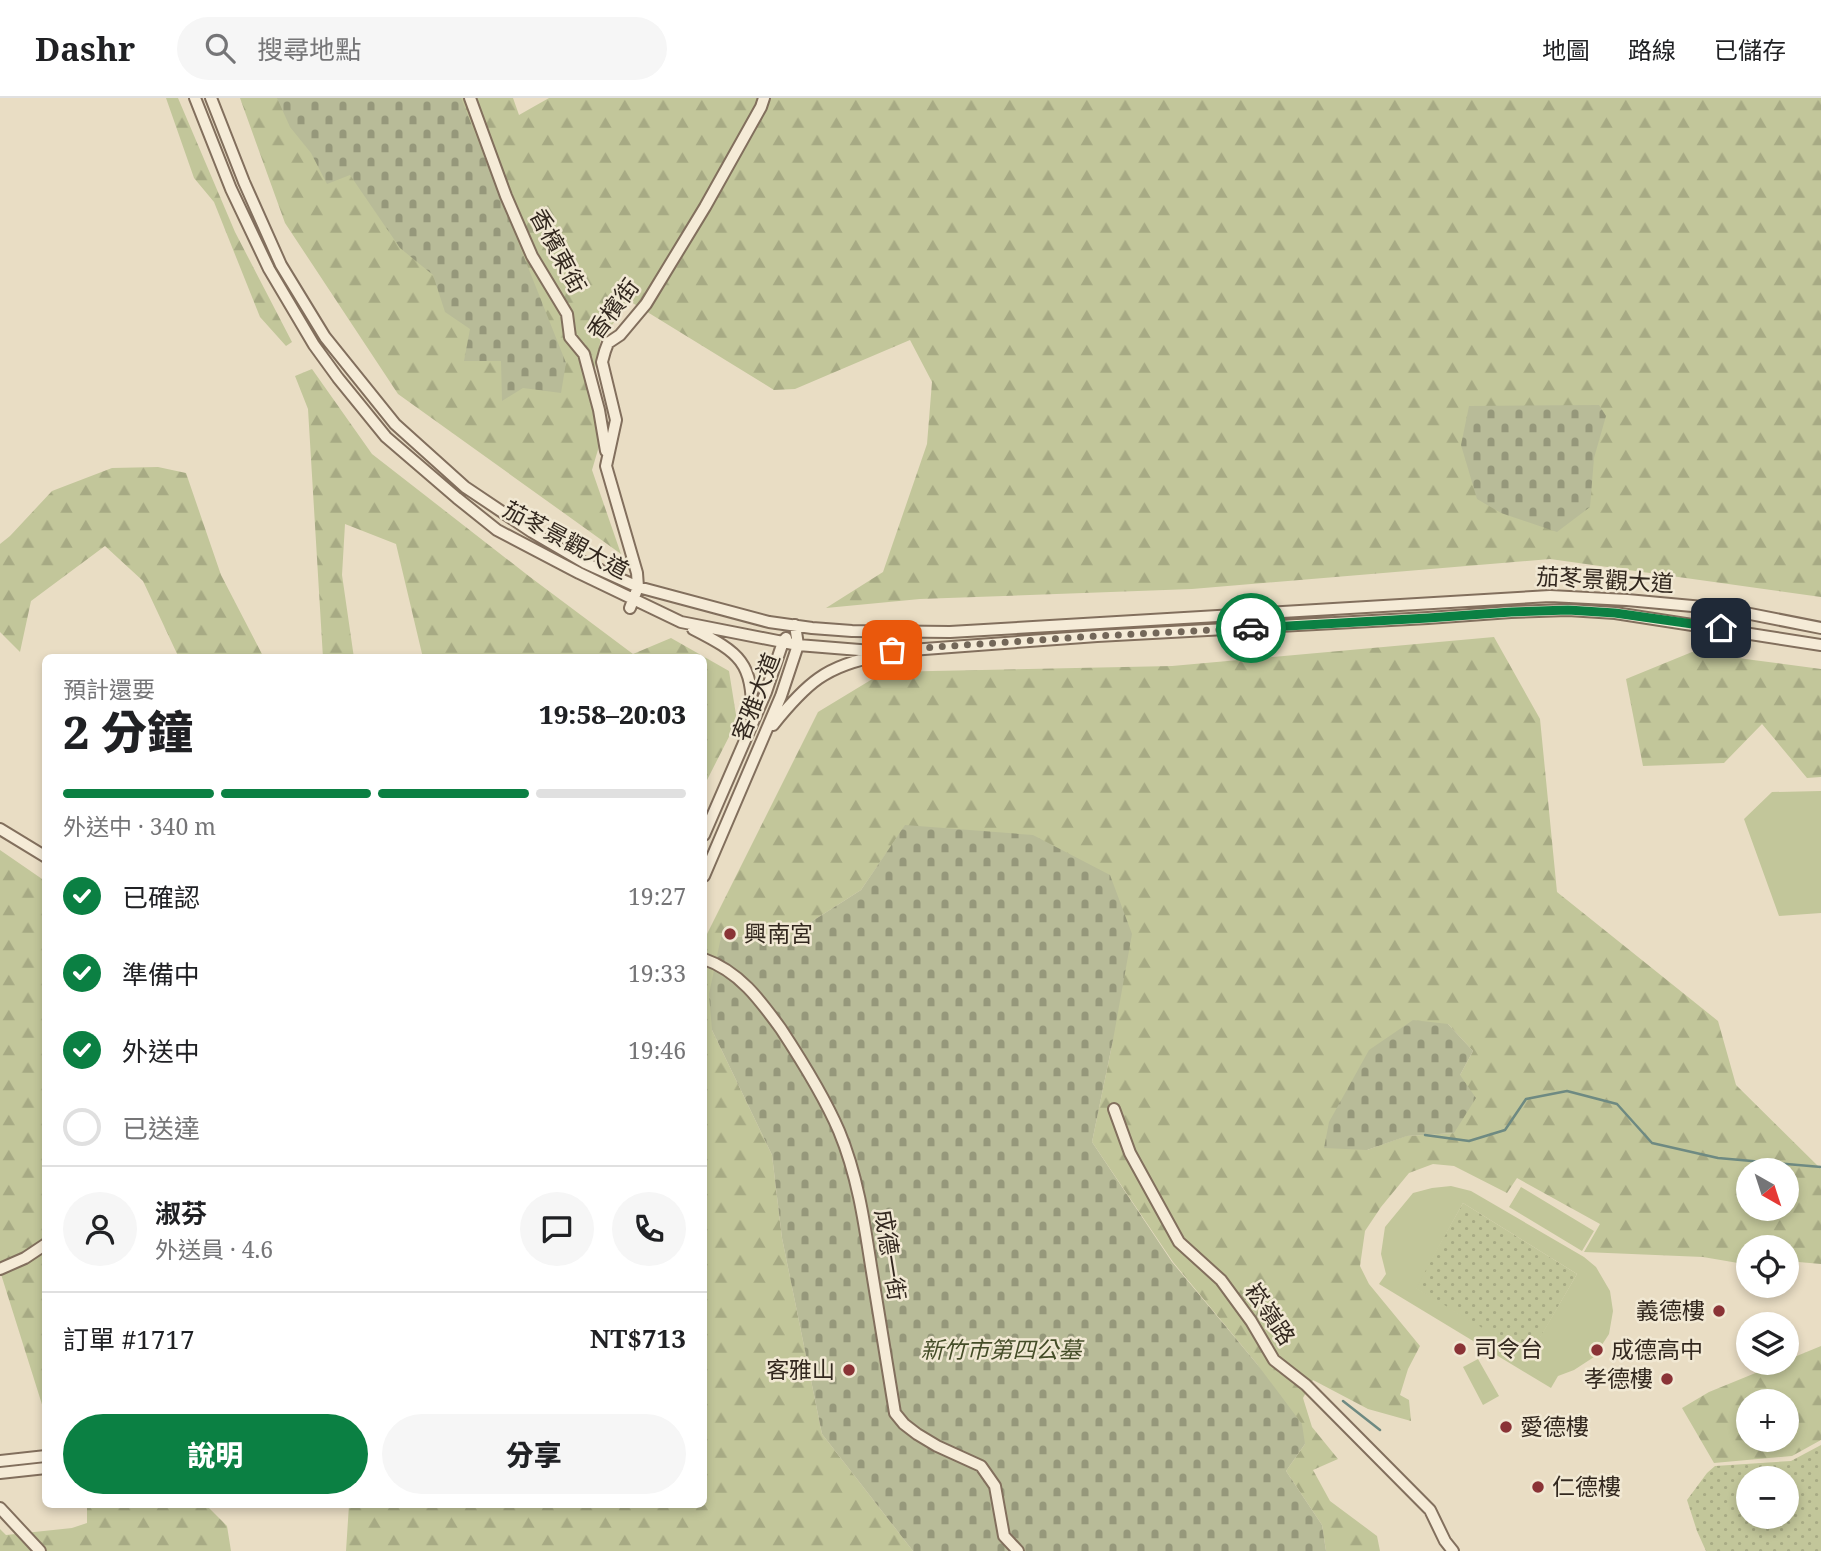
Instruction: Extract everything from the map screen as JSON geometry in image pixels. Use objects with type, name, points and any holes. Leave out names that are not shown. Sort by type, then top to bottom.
[{"type":"street","name":"茄苳景觀大道","points":[[195,98],[231,189],[269,270],[314,345],[386,437],[498,530],[632,603],[681,622],[798,645],[872,651],[1568,610],[1615,613],[1821,645]]},
{"type":"street","name":"茄苳景觀大道","points":[[211,98],[281,265],[325,337],[395,424],[465,487],[532,532],[585,563],[638,587],[769,622],[852,631],[950,632],[1550,596],[1725,609],[1821,628]]},
{"type":"street","name":"香檳東街","points":[[470,98],[506,196],[532,256],[567,314],[570,337],[584,354],[605,439],[606,466]]},
{"type":"street","name":"香檳街","points":[[638,587],[606,466],[616,420],[602,362],[608,344],[620,335],[646,304],[705,207],[764,98]]},
{"type":"street","points":[[632,603],[638,587]]},
{"type":"street","points":[[681,622],[723,644],[736,654],[747,669],[752,688],[752,723]]},
{"type":"street","name":"客雅大道","points":[[707,828],[766,692],[783,642],[795,625]]},
{"type":"street","name":"客雅大道","points":[[707,869],[781,696],[798,645],[795,625]]},
{"type":"street","points":[[766,732],[818,677],[863,658],[911,650]]},
{"type":"street","points":[[0,829],[42,855]]},
{"type":"street","name":"成德一街","points":[[707,960],[718,964],[738,978],[762,1003],[801,1061],[839,1131],[861,1205],[895,1413],[916,1434],[981,1466],[995,1486],[1004,1536],[1017,1551]]},
{"type":"street","name":"崧嶺路","points":[[1114,1109],[1130,1153],[1179,1242],[1222,1280],[1274,1360],[1306,1385],[1430,1510],[1445,1541],[1454,1551]]},
{"type":"street","points":[[0,1269],[42,1247]]},
{"type":"street","points":[[0,1461],[42,1456]]},
{"type":"street","points":[[0,1473],[42,1468]]},
{"type":"street","points":[[0,1508],[40,1551]]},
{"type":"green space","points":[[166,98],[178,98],[235,232],[292,342],[286,346],[260,317],[214,202],[194,178]]},
{"type":"green space","points":[[240,98],[513,98],[519,115],[549,98],[1821,98],[1821,597],[1550,559],[1192,589],[920,599],[826,608],[883,572],[927,444],[932,382],[910,340],[795,389],[774,390],[631,302],[601,338],[594,373],[607,419],[592,470],[621,554],[398,394],[285,223]]},
{"type":"green space","points":[[277,98],[461,98],[566,363],[561,393],[523,388],[502,401],[501,361],[464,361],[470,329],[445,312],[433,275],[400,248],[350,175],[327,184],[311,153],[290,127]]},
{"type":"green space","points":[[312,369],[372,454],[633,654],[422,654],[396,544],[345,524],[342,575],[353,654],[323,654],[308,409],[295,376]]},
{"type":"green space","points":[[1599,405],[1606,416],[1594,458],[1590,507],[1557,532],[1501,513],[1477,499],[1461,445],[1469,406]]},
{"type":"green space","points":[[158,467],[186,473],[221,575],[262,654],[177,654],[143,581],[105,546],[31,601],[20,652],[0,632],[0,544],[52,491],[112,468]]},
{"type":"green space","points":[[1494,637],[1540,719],[1557,892],[1718,1021],[1736,1085],[1821,1169],[1821,1264],[1799,1262],[1799,1235],[1736,1235],[1736,1263],[1703,1257],[1584,1252],[1600,1224],[1517,1178],[1507,1193],[1454,1166],[1433,1164],[1409,1173],[1365,1231],[1360,1266],[1369,1284],[1420,1346],[1408,1369],[1400,1395],[1409,1400],[1411,1421],[1368,1409],[1313,1380],[1303,1398],[1312,1427],[1338,1459],[1313,1470],[1330,1501],[1377,1536],[1380,1551],[1326,1551],[1322,1525],[1286,1471],[1305,1444],[1257,1364],[1173,1262],[1092,1142],[1113,1040],[905,826],[861,890],[789,936],[721,937],[712,1030],[772,1155],[782,1238],[822,1434],[913,1551],[346,1551],[349,1508],[707,1508],[707,934],[818,712],[884,672],[1172,666]],"holes":[[[1448,1024],[1473,1051],[1460,1075],[1454,1133],[1406,1136],[1367,1150]]]},
{"type":"green space","points":[[671,638],[699,654],[633,654]]},
{"type":"green space","points":[[1692,652],[1821,669],[1821,777],[1807,778],[1762,724],[1724,763],[1643,766],[1626,679]]},
{"type":"green space","points":[[707,658],[729,671],[737,721],[707,780]]},
{"type":"green space","points":[[1821,791],[1821,913],[1779,916],[1744,819],[1772,792]]},
{"type":"green space","name":"新竹市第四公墓","points":[[905,825],[1033,835],[1110,875],[1132,934],[1092,1142],[1172,1262],[1257,1364],[1302,1424],[1305,1444],[1286,1471],[1322,1525],[1326,1551],[913,1551],[822,1434],[782,1238],[772,1155],[712,1030],[709,994],[721,937],[789,936],[861,890]]},
{"type":"green space","points":[[0,850],[42,879],[42,1404],[0,1271]]},
{"type":"green space","points":[[1413,1020],[1448,1024],[1473,1051],[1460,1075],[1476,1098],[1454,1133],[1407,1136],[1367,1150],[1324,1148],[1329,1122],[1369,1050]]},
{"type":"green space","points":[[1451,1186],[1471,1191],[1584,1257],[1596,1267],[1610,1291],[1613,1311],[1609,1334],[1594,1357],[1574,1370],[1558,1376],[1551,1388],[1379,1284],[1386,1274],[1381,1254],[1385,1227],[1413,1193]],"holes":[[[1463,1203],[1577,1274],[1529,1356],[1416,1288]]]},
{"type":"green space","points":[[1521,1187],[1594,1231],[1582,1251],[1509,1207]]},
{"type":"green space","points":[[1463,1203],[1577,1274],[1529,1357],[1415,1288]]},
{"type":"green space","points":[[1821,1346],[1821,1440],[1792,1456],[1714,1463],[1682,1408],[1709,1392],[1751,1375],[1799,1375],[1799,1355]]},
{"type":"green space","points":[[1478,1359],[1499,1396],[1483,1405],[1463,1367]]},
{"type":"green space","points":[[1821,1445],[1821,1551],[1706,1551],[1687,1500],[1715,1466],[1791,1461]]},
{"type":"green space","points":[[87,1508],[209,1508],[227,1526],[231,1551],[0,1551],[0,1529],[6,1535],[72,1528],[87,1523]]},
{"type":"waterway","points":[[1425,1135],[1469,1141],[1505,1130],[1526,1099],[1567,1091],[1617,1104],[1652,1143],[1718,1158],[1821,1167]]},
{"type":"waterway","points":[[1343,1401],[1380,1430]]},
{"type":"way so far","points":[[892,650],[1251,628]]},
{"type":"place","name":"興南宮","points":[[730,934]]},
{"type":"place","name":"義德樓","points":[[1719,1311]]},
{"type":"place","name":"司令台","points":[[1460,1349]]},
{"type":"place","name":"成德高中","points":[[1597,1350]]},
{"type":"place","name":"客雅山","points":[[849,1370]]},
{"type":"place","name":"孝德樓","points":[[1667,1379]]},
{"type":"place","name":"愛德樓","points":[[1506,1427]]},
{"type":"place","name":"仁德樓","points":[[1538,1487]]},
{"type":"route","points":[[1251,628],[1568,610],[1615,613],[1721,628]]}]
